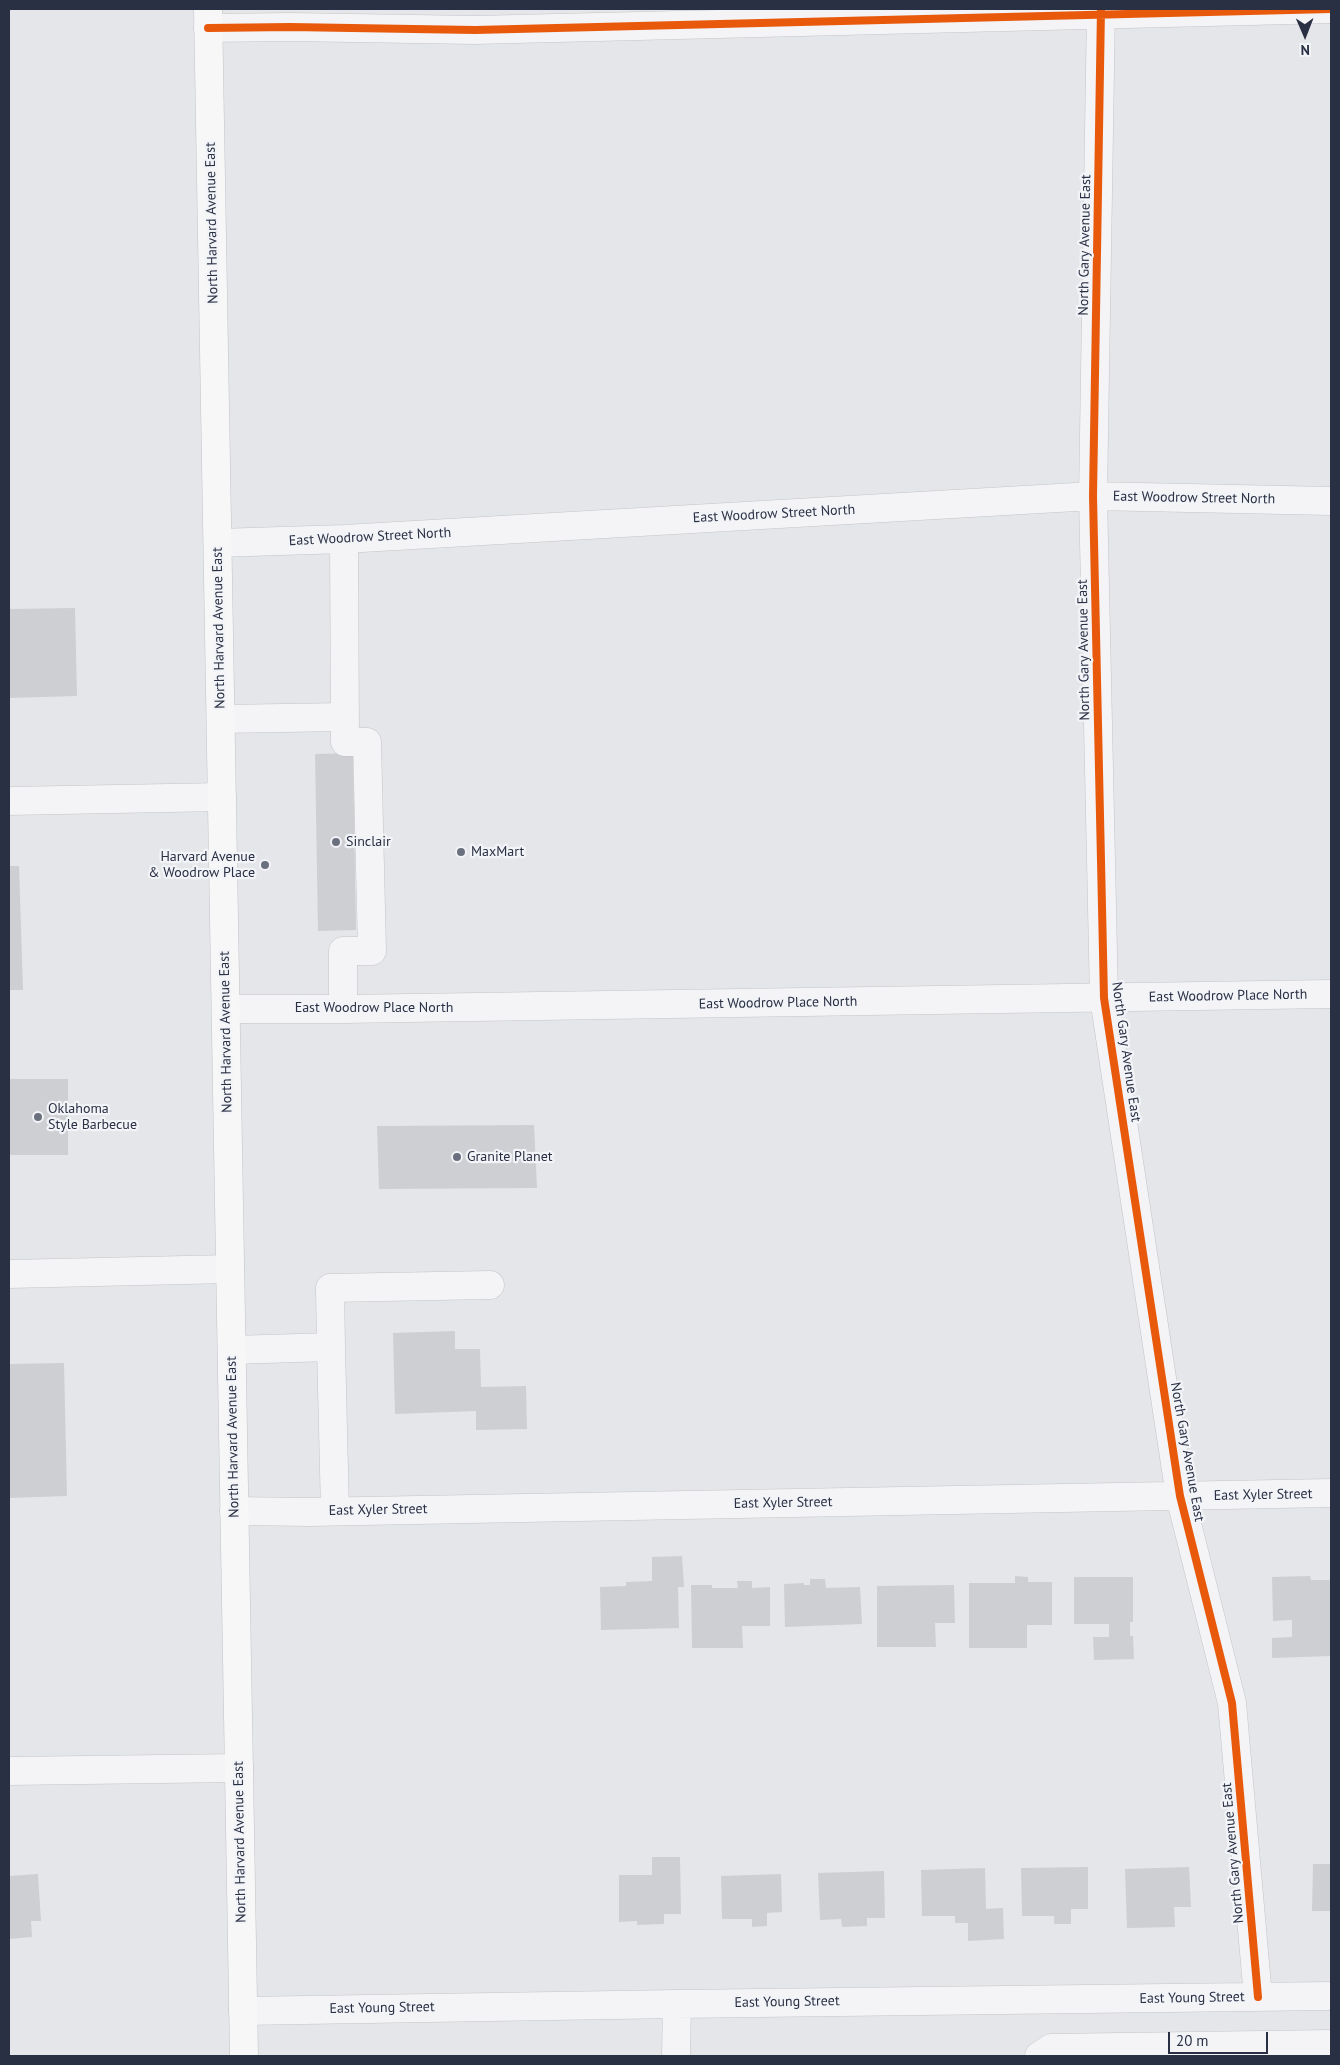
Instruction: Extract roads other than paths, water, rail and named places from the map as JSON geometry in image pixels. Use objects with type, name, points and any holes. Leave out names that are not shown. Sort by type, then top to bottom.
[{"type":"main road","name":"North Harvard Avenue East","points":[[208,18],[244,2056]]},
{"type":"street","points":[[208,18],[290,27],[475,30],[1101,12],[1331,9]]},
{"type":"street","name":"North Gary Avenue East","points":[[1101,12],[1093,496],[1104,998],[1180,1496],[1232,1704],[1258,1997]]},
{"type":"street","name":"East Woodrow Street North","points":[[218,543],[344,539],[1093,496],[1331,501]]},
{"type":"street","points":[[343,1009],[343,951],[372,951],[367,742],[345,742],[344,539]]},
{"type":"street","points":[[221,719],[345,717]]},
{"type":"street","points":[[9,801],[222,797]]},
{"type":"street","name":"East Woodrow Place North","points":[[226,1008],[343,1009],[1331,994]]},
{"type":"street","points":[[9,1274],[230,1269]]},
{"type":"street","points":[[335,1511],[330,1288],[490,1285]]},
{"type":"street","points":[[232,1350],[331,1347]]},
{"type":"street","name":"East Xyler Street","points":[[234,1511],[335,1511],[1331,1493]]},
{"type":"street","points":[[9,1771],[239,1768]]},
{"type":"street","name":"East Young Street","points":[[243,2011],[1331,1996]]},
{"type":"street","points":[[676,2004],[676,2056]]},
{"type":"street","points":[[1039,2056],[1051,2048],[1331,2044]]},
{"type":"place","name":"Sinclair","points":[[336,842]]},
{"type":"place","name":"MaxMart","points":[[461,852]]},
{"type":"place","name":"Harvard Avenue & Woodrow Place","points":[[265,865]]},
{"type":"place","name":"Oklahoma Style Barbecue","points":[[38,1117]]},
{"type":"place","name":"Granite Planet","points":[[457,1157]]}]
